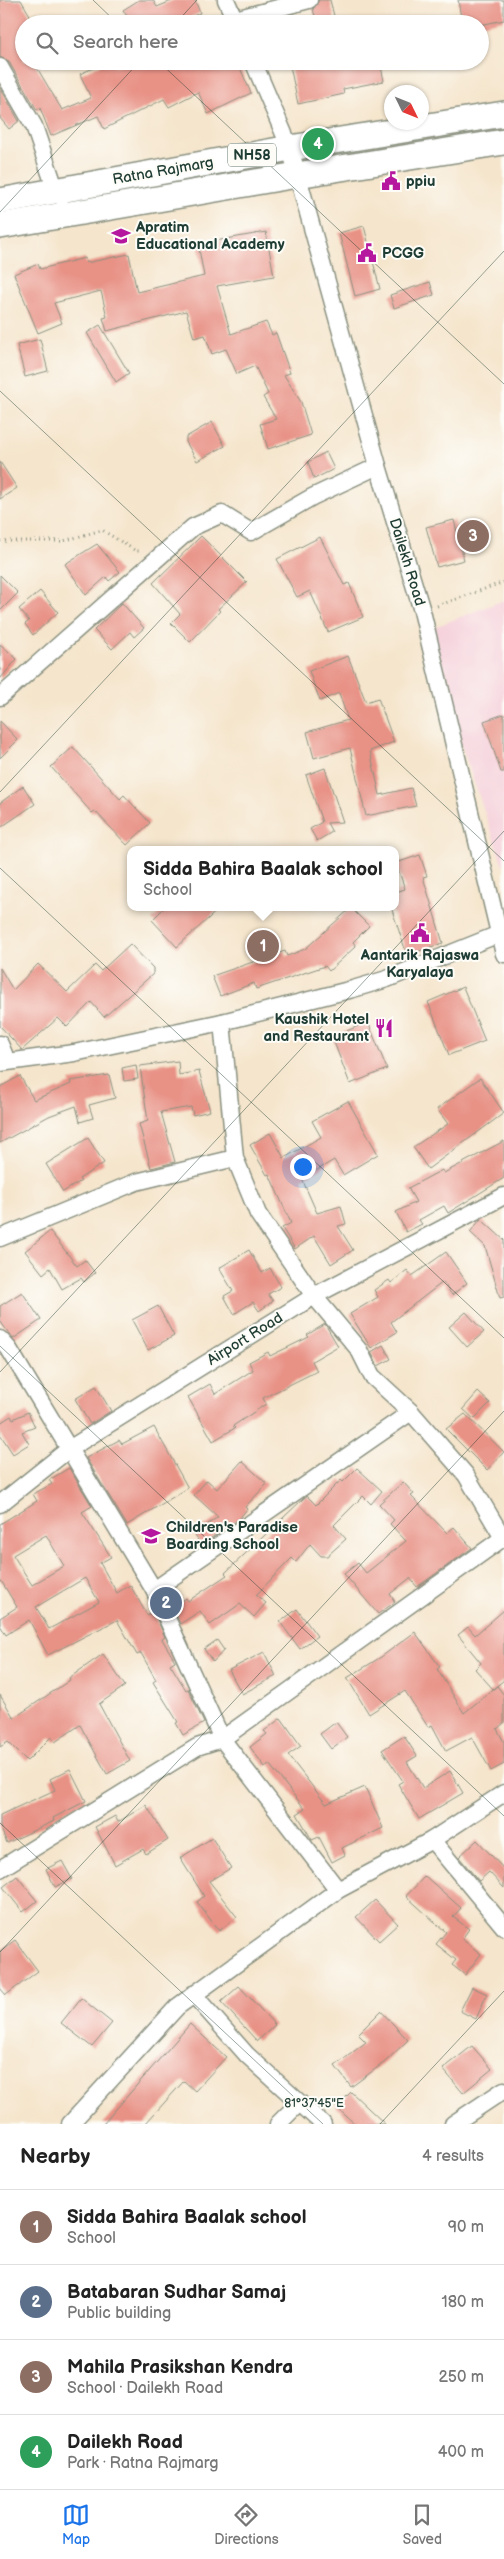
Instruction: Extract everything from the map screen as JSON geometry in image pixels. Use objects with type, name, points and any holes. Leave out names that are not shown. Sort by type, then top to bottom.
[{"type":"main road","name":"Ratna Rajmarg","points":[[0,201],[290,148],[504,114]]},
{"type":"main road","name":"Ratna Rajmarg","points":[[0,226],[296,175],[504,142]]},
{"type":"street","points":[[226,0],[233,15]]},
{"type":"street","points":[[259,15],[309,0]]},
{"type":"street","points":[[0,67],[34,126],[56,191],[73,213]]},
{"type":"street","name":"Dailekh Road","points":[[257,70],[290,148],[378,466],[422,611],[501,933],[504,954]]},
{"type":"street","points":[[0,697],[194,527],[222,514],[250,532],[312,497],[378,466]]},
{"type":"street","points":[[0,1044],[4,1062],[74,1052],[222,1022],[388,979],[501,933]]},
{"type":"street","points":[[2,1864],[197,1747],[222,1740],[504,1538],[466,1475],[411,1412],[372,1376],[359,1350],[314,1296],[258,1214],[235,1158],[222,1022]]},
{"type":"street","points":[[0,1238],[136,1182],[235,1158]]},
{"type":"street","name":"Airport Road","points":[[0,1504],[70,1449],[314,1296],[504,1196]]},
{"type":"street","points":[[0,1339],[9,1349],[154,1590],[222,1740],[338,1890]]},
{"type":"street","points":[[154,1590],[411,1412]]},
{"type":"street","points":[[70,2124],[177,2007],[193,1994],[338,1890],[432,1840],[504,1793]]},
{"type":"street","points":[[432,1840],[504,1927]]},
{"type":"street","points":[[193,1994],[247,2055],[298,2104],[323,2124]]},
{"type":"street","points":[[454,2124],[504,2090]]},
{"type":"street","points":[[278,2124],[298,2104]]},
{"type":"path","points":[[0,541],[63,541],[102,530],[136,551],[169,550]]},
{"type":"path","points":[[422,611],[504,582]]},
{"type":"shaded area","points":[[504,600],[504,868],[422,632]]},
{"type":"shaded area","points":[[266,935],[272,951],[260,956],[254,940]]},
{"type":"building","points":[[0,0],[21,0],[30,15],[15,15],[15,70],[38,70],[62,110],[91,98],[80,74],[89,70],[241,70],[251,93],[208,114],[198,92],[169,107],[164,99],[104,129],[98,116],[51,136],[40,108],[37,110],[9,62],[0,57]]},
{"type":"building","points":[[139,0],[153,0],[157,7],[174,0],[195,0],[200,13],[195,15],[126,15],[123,10]]},
{"type":"building","points":[[319,0],[330,0],[334,15],[315,15],[313,9]]},
{"type":"building","points":[[458,0],[504,0],[504,20],[489,23],[489,15],[460,15]]},
{"type":"building","points":[[291,70],[382,70],[384,81],[343,89],[344,94],[298,104]]},
{"type":"building","points":[[0,87],[19,121],[9,129],[0,118]]},
{"type":"building","points":[[364,226],[380,289],[355,296],[339,233]]},
{"type":"building","points":[[266,232],[274,276],[217,286],[231,334],[266,322],[272,335],[276,333],[290,373],[284,375],[301,402],[311,435],[268,449],[260,424],[276,419],[263,397],[268,394],[255,366],[237,374],[226,349],[212,354],[205,335],[194,338],[186,311],[107,331],[103,318],[107,317],[101,291],[54,303],[62,323],[38,333],[14,274],[38,264],[40,269],[85,258],[86,263],[129,254],[137,292],[204,276],[198,244]]},
{"type":"building","points":[[430,282],[434,295],[394,308],[390,295]]},
{"type":"building","points":[[100,325],[129,373],[116,382],[87,333]]},
{"type":"building","points":[[40,339],[48,371],[25,377],[17,345]]},
{"type":"building","points":[[212,422],[225,446],[197,461],[186,442],[186,437]]},
{"type":"building","points":[[326,452],[334,469],[314,479],[308,462]]},
{"type":"building","points":[[0,462],[17,488],[0,499]]},
{"type":"building","points":[[454,520],[464,560],[437,567],[426,527]]},
{"type":"building","points":[[201,536],[247,582],[218,609],[220,611],[190,642],[171,623],[180,614],[153,583]]},
{"type":"building","points":[[320,537],[344,585],[349,583],[363,617],[328,632],[310,591],[297,597],[277,559]]},
{"type":"building","points":[[97,544],[120,572],[109,581],[106,577],[86,595],[65,564]]},
{"type":"building","points":[[0,575],[18,593],[0,611]]},
{"type":"building","points":[[40,591],[58,612],[33,635],[25,624],[29,621],[19,609]]},
{"type":"building","points":[[122,603],[144,628],[134,637],[130,632],[112,649],[94,630]]},
{"type":"building","points":[[0,644],[17,659],[0,679]]},
{"type":"building","points":[[348,656],[366,702],[378,698],[394,742],[370,751],[380,795],[411,788],[416,806],[366,816],[350,748],[314,758],[307,732],[348,720],[339,693],[320,701],[309,671]]},
{"type":"building","points":[[504,714],[504,772],[501,772],[484,721]]},
{"type":"building","points":[[0,721],[18,740],[0,758]]},
{"type":"building","points":[[73,747],[120,799],[124,795],[150,823],[127,845],[95,811],[92,813],[51,767]]},
{"type":"building","points":[[325,768],[343,822],[327,823],[332,832],[317,841],[310,829],[322,822],[306,775]]},
{"type":"building","points":[[23,786],[35,804],[0,828],[0,803]]},
{"type":"building","points":[[420,855],[427,876],[423,877],[443,943],[407,955],[392,911],[399,911],[399,891],[405,889],[399,872],[399,862]]},
{"type":"building","points":[[161,911],[217,911],[177,947],[152,920]]},
{"type":"building","points":[[348,911],[354,911],[369,926],[353,942],[356,946],[329,971],[325,966],[256,989],[254,983],[220,996],[212,976],[285,951],[287,956],[305,949]]},
{"type":"building","points":[[130,944],[153,968],[153,974],[104,1017],[91,1002],[67,1027],[58,1018],[22,1050],[0,1026],[0,968],[13,990],[38,964],[67,992],[95,965],[101,971]]},
{"type":"building","points":[[463,987],[485,1041],[449,1055],[428,1002]]},
{"type":"building","points":[[368,1022],[387,1069],[350,1084],[332,1037]]},
{"type":"building","points":[[178,1061],[179,1075],[199,1071],[210,1111],[193,1115],[191,1107],[161,1112],[175,1162],[151,1168],[139,1124],[148,1121],[140,1066]]},
{"type":"building","points":[[136,1065],[138,1079],[124,1081],[122,1068]]},
{"type":"building","points":[[109,1075],[115,1098],[89,1105],[93,1118],[80,1122],[76,1106],[49,1116],[0,1143],[0,1087],[20,1076],[34,1100],[71,1084],[70,1081]]},
{"type":"building","points":[[480,1078],[504,1113],[428,1169],[413,1147],[448,1124],[437,1109]]},
{"type":"building","points":[[348,1101],[378,1154],[343,1175],[334,1160],[302,1179],[317,1213],[341,1206],[346,1224],[338,1226],[353,1250],[331,1264],[314,1236],[295,1249],[282,1228],[291,1223],[269,1174],[267,1175],[250,1145],[270,1133],[284,1158],[321,1137],[312,1121]]},
{"type":"building","points":[[88,1138],[104,1163],[63,1192],[46,1164]]},
{"type":"building","points":[[504,1141],[504,1178],[448,1213],[444,1206],[419,1220],[422,1224],[406,1232],[396,1212],[416,1202],[408,1188],[442,1170],[444,1173]]},
{"type":"building","points":[[481,1219],[504,1240],[504,1297],[500,1298],[485,1246],[470,1232]]},
{"type":"building","points":[[50,1231],[77,1266],[85,1260],[95,1273],[84,1282],[81,1278],[62,1289],[50,1268],[43,1274],[25,1251]]},
{"type":"building","points":[[249,1250],[262,1273],[270,1268],[281,1287],[268,1294],[273,1301],[259,1311],[253,1302],[234,1314],[224,1296],[233,1291],[219,1268]]},
{"type":"building","points":[[446,1252],[467,1283],[452,1295],[443,1282],[391,1322],[397,1332],[371,1348],[350,1314],[378,1297],[374,1290],[389,1280],[391,1283],[407,1270],[412,1276]]},
{"type":"building","points":[[22,1292],[41,1320],[13,1339],[0,1321],[0,1306]]},
{"type":"building","points":[[158,1306],[174,1336],[148,1350],[132,1320]]},
{"type":"building","points":[[466,1312],[484,1332],[467,1347],[449,1327]]},
{"type":"building","points":[[325,1324],[338,1346],[312,1361],[317,1371],[263,1398],[266,1404],[233,1426],[235,1428],[213,1441],[188,1397],[210,1384],[215,1394],[253,1370],[249,1362],[268,1352],[270,1356],[309,1337],[307,1335]]},
{"type":"building","points":[[383,1345],[391,1359],[378,1366],[371,1352]]},
{"type":"building","points":[[96,1386],[111,1411],[90,1424],[75,1399]]},
{"type":"building","points":[[478,1392],[490,1403],[474,1419],[463,1409]]},
{"type":"building","points":[[28,1412],[35,1427],[22,1432],[29,1444],[13,1454],[0,1434],[0,1423],[11,1416],[13,1419]]},
{"type":"building","points":[[465,1414],[504,1452],[487,1470],[446,1429]]},
{"type":"building","points":[[154,1427],[188,1488],[127,1525],[86,1458],[119,1440],[122,1444]]},
{"type":"building","points":[[242,1461],[267,1484],[245,1507],[247,1509],[239,1519],[201,1545],[194,1534],[218,1517],[194,1495],[207,1480],[217,1489]]},
{"type":"building","points":[[69,1468],[92,1506],[82,1512],[111,1557],[100,1563],[117,1593],[130,1585],[147,1615],[153,1611],[165,1637],[162,1639],[175,1661],[170,1664],[186,1690],[188,1689],[204,1723],[183,1735],[176,1723],[178,1722],[153,1682],[156,1680],[141,1653],[137,1655],[117,1620],[48,1655],[29,1620],[6,1635],[0,1625],[0,1618],[17,1607],[0,1579],[0,1524],[37,1501],[33,1494],[52,1484],[49,1480]],"holes":[[[46,1535],[64,1566],[32,1585],[13,1555]],[[85,1578],[99,1602],[49,1629],[36,1607]]]},
{"type":"building","points":[[357,1468],[382,1491],[371,1504],[363,1496],[334,1525],[346,1539],[327,1556],[321,1556],[310,1544],[296,1562],[292,1558],[256,1595],[266,1603],[254,1617],[240,1604],[210,1625],[200,1611],[180,1624],[173,1607],[186,1598],[188,1601],[227,1575],[225,1573],[304,1498],[307,1496],[316,1505],[341,1480],[343,1482]]},
{"type":"building","points":[[403,1482],[414,1494],[411,1496],[447,1533],[454,1527],[472,1548],[417,1587],[410,1578],[390,1594],[395,1602],[378,1614],[344,1574],[358,1563],[366,1573],[406,1541],[390,1524],[394,1520],[379,1504]]},
{"type":"building","points":[[297,1609],[317,1636],[300,1649],[280,1622]]},
{"type":"building","points":[[504,1610],[504,1680],[493,1689],[475,1669],[481,1663],[458,1635],[468,1627],[475,1635]]},
{"type":"building","points":[[415,1632],[440,1667],[437,1669],[464,1713],[497,1686],[504,1695],[504,1723],[497,1729],[504,1742],[504,1764],[491,1771],[472,1737],[446,1751],[432,1725],[428,1727],[405,1691],[369,1714],[347,1678],[381,1657]]},
{"type":"building","points":[[217,1640],[224,1650],[213,1662],[204,1649]]},
{"type":"building","points":[[264,1652],[276,1676],[242,1694],[229,1670]]},
{"type":"building","points":[[103,1654],[125,1686],[99,1704],[130,1761],[107,1774],[80,1725],[55,1742],[51,1737],[27,1761],[8,1742],[0,1747],[0,1695],[14,1718],[70,1680],[69,1678]]},
{"type":"building","points":[[281,1718],[301,1746],[288,1755],[326,1804],[365,1787],[383,1828],[342,1848],[345,1855],[332,1862],[319,1837],[312,1840],[297,1814],[305,1809],[269,1764],[265,1767],[250,1747],[267,1734],[264,1731]]},
{"type":"building","points":[[336,1722],[347,1737],[331,1749],[320,1734]]},
{"type":"building","points":[[404,1736],[417,1756],[407,1762],[423,1788],[450,1771],[463,1793],[419,1819],[398,1784],[403,1781],[382,1750]]},
{"type":"building","points":[[70,1769],[86,1801],[53,1818],[54,1821],[7,1843],[0,1827],[0,1815],[55,1790],[50,1779]]},
{"type":"building","points":[[146,1805],[168,1840],[146,1854],[143,1849],[115,1865],[95,1827],[115,1816],[118,1822]]},
{"type":"building","points":[[212,1838],[231,1868],[209,1881],[237,1917],[219,1931],[197,1902],[204,1896],[180,1858]]},
{"type":"building","points":[[477,1840],[504,1869],[504,1888],[489,1872],[479,1881],[459,1857]]},
{"type":"building","points":[[62,1861],[72,1879],[55,1887],[46,1869]]},
{"type":"building","points":[[17,1876],[37,1901],[23,1912],[3,1887]]},
{"type":"building","points":[[425,1876],[461,1908],[453,1917],[469,1929],[462,1939],[481,1954],[465,1975],[452,1965],[456,1960],[436,1944],[446,1932],[406,1896]]},
{"type":"building","points":[[375,1900],[398,1924],[379,1941],[356,1917]]},
{"type":"building","points":[[15,1940],[38,1971],[6,1995],[0,1988],[0,1951]]},
{"type":"building","points":[[239,1986],[275,2025],[257,2041],[221,2002]]},
{"type":"building","points":[[472,1987],[487,1994],[476,2019],[460,2011]]},
{"type":"building","points":[[81,1998],[112,2023],[92,2047],[61,2023]]},
{"type":"building","points":[[381,2011],[408,2040],[385,2062],[351,2087],[335,2066],[366,2042],[358,2034]]},
{"type":"building","points":[[190,2024],[226,2057],[195,2091],[184,2081],[145,2124],[103,2124]]},
{"type":"building","points":[[472,2046],[492,2069],[463,2093],[443,2069]]},
{"type":"building","points":[[351,2092],[385,2124],[355,2124],[336,2107]]},
{"type":"place","name":"Dailekh Road","points":[[318,144]]},
{"type":"place","name":"ppiu","points":[[391,181]]},
{"type":"place","name":"Apratim Educational Academy","points":[[121,236]]},
{"type":"place","name":"PCGG","points":[[367,253]]},
{"type":"place","name":"Mahila Prasikshan Kendra","points":[[473,536]]},
{"type":"place","name":"Aantarik Rajaswa Karyalaya","points":[[420,933]]},
{"type":"place","name":"Sidda Bahira Baalak school","points":[[263,946]]},
{"type":"place","name":"Kaushik Hotel and Restaurant","points":[[384,1028]]},
{"type":"place","name":"Children's Paradise Boarding School","points":[[151,1536]]},
{"type":"place","name":"Batabaran Sudhar Samaj","points":[[166,1603]]}]
